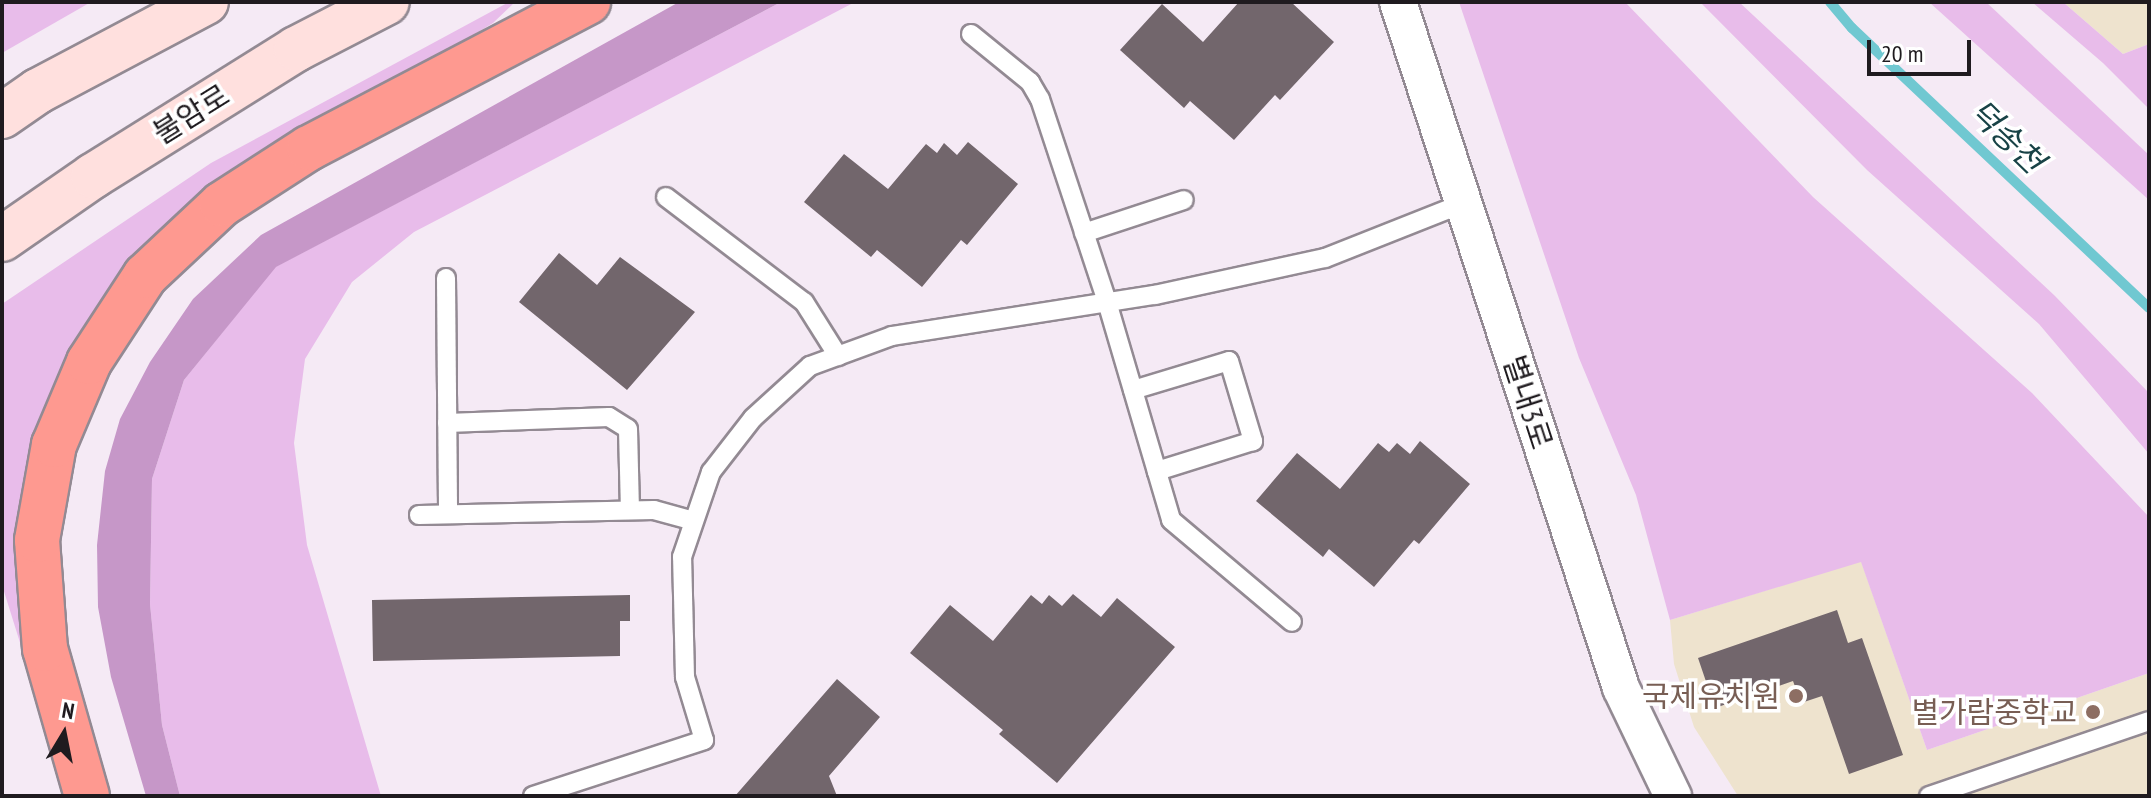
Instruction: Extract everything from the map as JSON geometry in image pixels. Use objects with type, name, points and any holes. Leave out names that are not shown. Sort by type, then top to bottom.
[{"type":"highway","points":[[87,796],[45,649],[37,540],[54,445],[89,362],[145,276],[222,204],[309,148],[588,2]]},
{"type":"street","points":[[2,116],[38,91],[206,2]]},
{"type":"street","name":"불암로","points":[[2,239],[93,176],[296,49],[387,2]]},
{"type":"street","name":"별내3로","points":[[1398,2],[1621,688],[1673,796]]},
{"type":"lane","points":[[971,34],[1030,82],[1040,99],[1107,302],[1171,520],[1292,622]]},
{"type":"lane","points":[[666,197],[804,302],[838,356]]},
{"type":"lane","points":[[1084,233],[1184,200]]},
{"type":"lane","points":[[533,796],[704,740],[685,677],[682,557],[711,472],[753,418],[810,366],[892,336],[1107,302],[1325,258],[1464,203]]},
{"type":"lane","points":[[446,278],[448,514]]},
{"type":"lane","points":[[1133,390],[1229,361],[1253,441],[1157,471]]},
{"type":"lane","points":[[447,423],[609,417],[628,429],[630,510]]},
{"type":"lane","points":[[419,515],[654,510],[694,521]]},
{"type":"lane","points":[[1929,796],[2149,721]]},
{"type":"shaded area","points":[[2,2],[91,2],[2,53]]},
{"type":"shaded area","points":[[509,2],[515,2],[493,23],[233,181],[49,403],[37,697],[2,585],[2,304],[211,163]]},
{"type":"shaded area","points":[[679,2],[781,2],[276,267],[184,380],[152,479],[150,604],[162,725],[180,796],[146,796],[111,677],[98,607],[97,545],[105,471],[120,419],[150,362],[193,299],[261,235]]},
{"type":"shaded area","points":[[781,2],[855,2],[414,232],[352,282],[305,359],[294,443],[307,545],[381,796],[180,796],[162,725],[150,604],[152,479],[184,380],[275,267]]},
{"type":"shaded area","points":[[1459,2],[1625,2],[1813,197],[2032,393],[2149,517],[2149,673],[1927,750],[1861,562],[1670,620],[1636,495],[1579,358]]},
{"type":"shaded area","points":[[1700,2],[1739,2],[2054,295],[2149,393],[2149,454],[2039,324],[1867,170]]},
{"type":"shaded area","points":[[1929,2],[1986,2],[2149,155],[2149,200]]},
{"type":"shaded area","points":[[2032,2],[2063,2],[2123,54],[2149,44],[2149,109],[2103,63]]},
{"type":"shaded area","points":[[2063,2],[2149,2],[2149,44],[2123,54]]},
{"type":"shaded area","name":"국제유치원","points":[[1861,561],[1927,750],[2149,673],[2149,796],[1738,796],[1694,727],[1674,664],[1670,620]]},
{"type":"building","points":[[1239,2],[1291,2],[1334,42],[1280,100],[1275,95],[1234,140],[1190,101],[1184,108],[1120,50],[1162,4],[1203,42]]},
{"type":"building","points":[[968,142],[1018,184],[967,245],[961,240],[922,287],[877,250],[871,257],[804,202],[844,154],[888,189],[926,144],[937,153],[944,143],[957,155]]},
{"type":"building","points":[[559,253],[597,285],[620,257],[695,312],[627,390],[519,302]]},
{"type":"building","points":[[1420,441],[1470,484],[1419,544],[1414,540],[1374,587],[1329,549],[1323,557],[1256,501],[1297,453],[1340,489],[1378,443],[1389,452],[1397,443],[1410,454]]},
{"type":"building","points":[[1073,594],[1101,617],[1117,598],[1175,647],[1057,783],[999,734],[1003,730],[910,653],[950,605],[993,641],[1031,595],[1042,604],[1049,595],[1062,606]]},
{"type":"building","points":[[630,595],[630,621],[620,621],[620,656],[373,661],[372,600]]},
{"type":"building","points":[[1837,610],[1848,643],[1862,638],[1903,755],[1849,774],[1822,696],[1801,703],[1793,681],[1715,708],[1698,658]]},
{"type":"building","points":[[837,679],[880,717],[829,776],[837,796],[735,796]]},
{"type":"waterway","name":"덕송천","points":[[1830,2],[1852,28],[2149,308]]},
{"type":"place","name":"국제유치원","points":[[1796,696]]},
{"type":"place","name":"별가람중학교","points":[[2093,712]]}]
